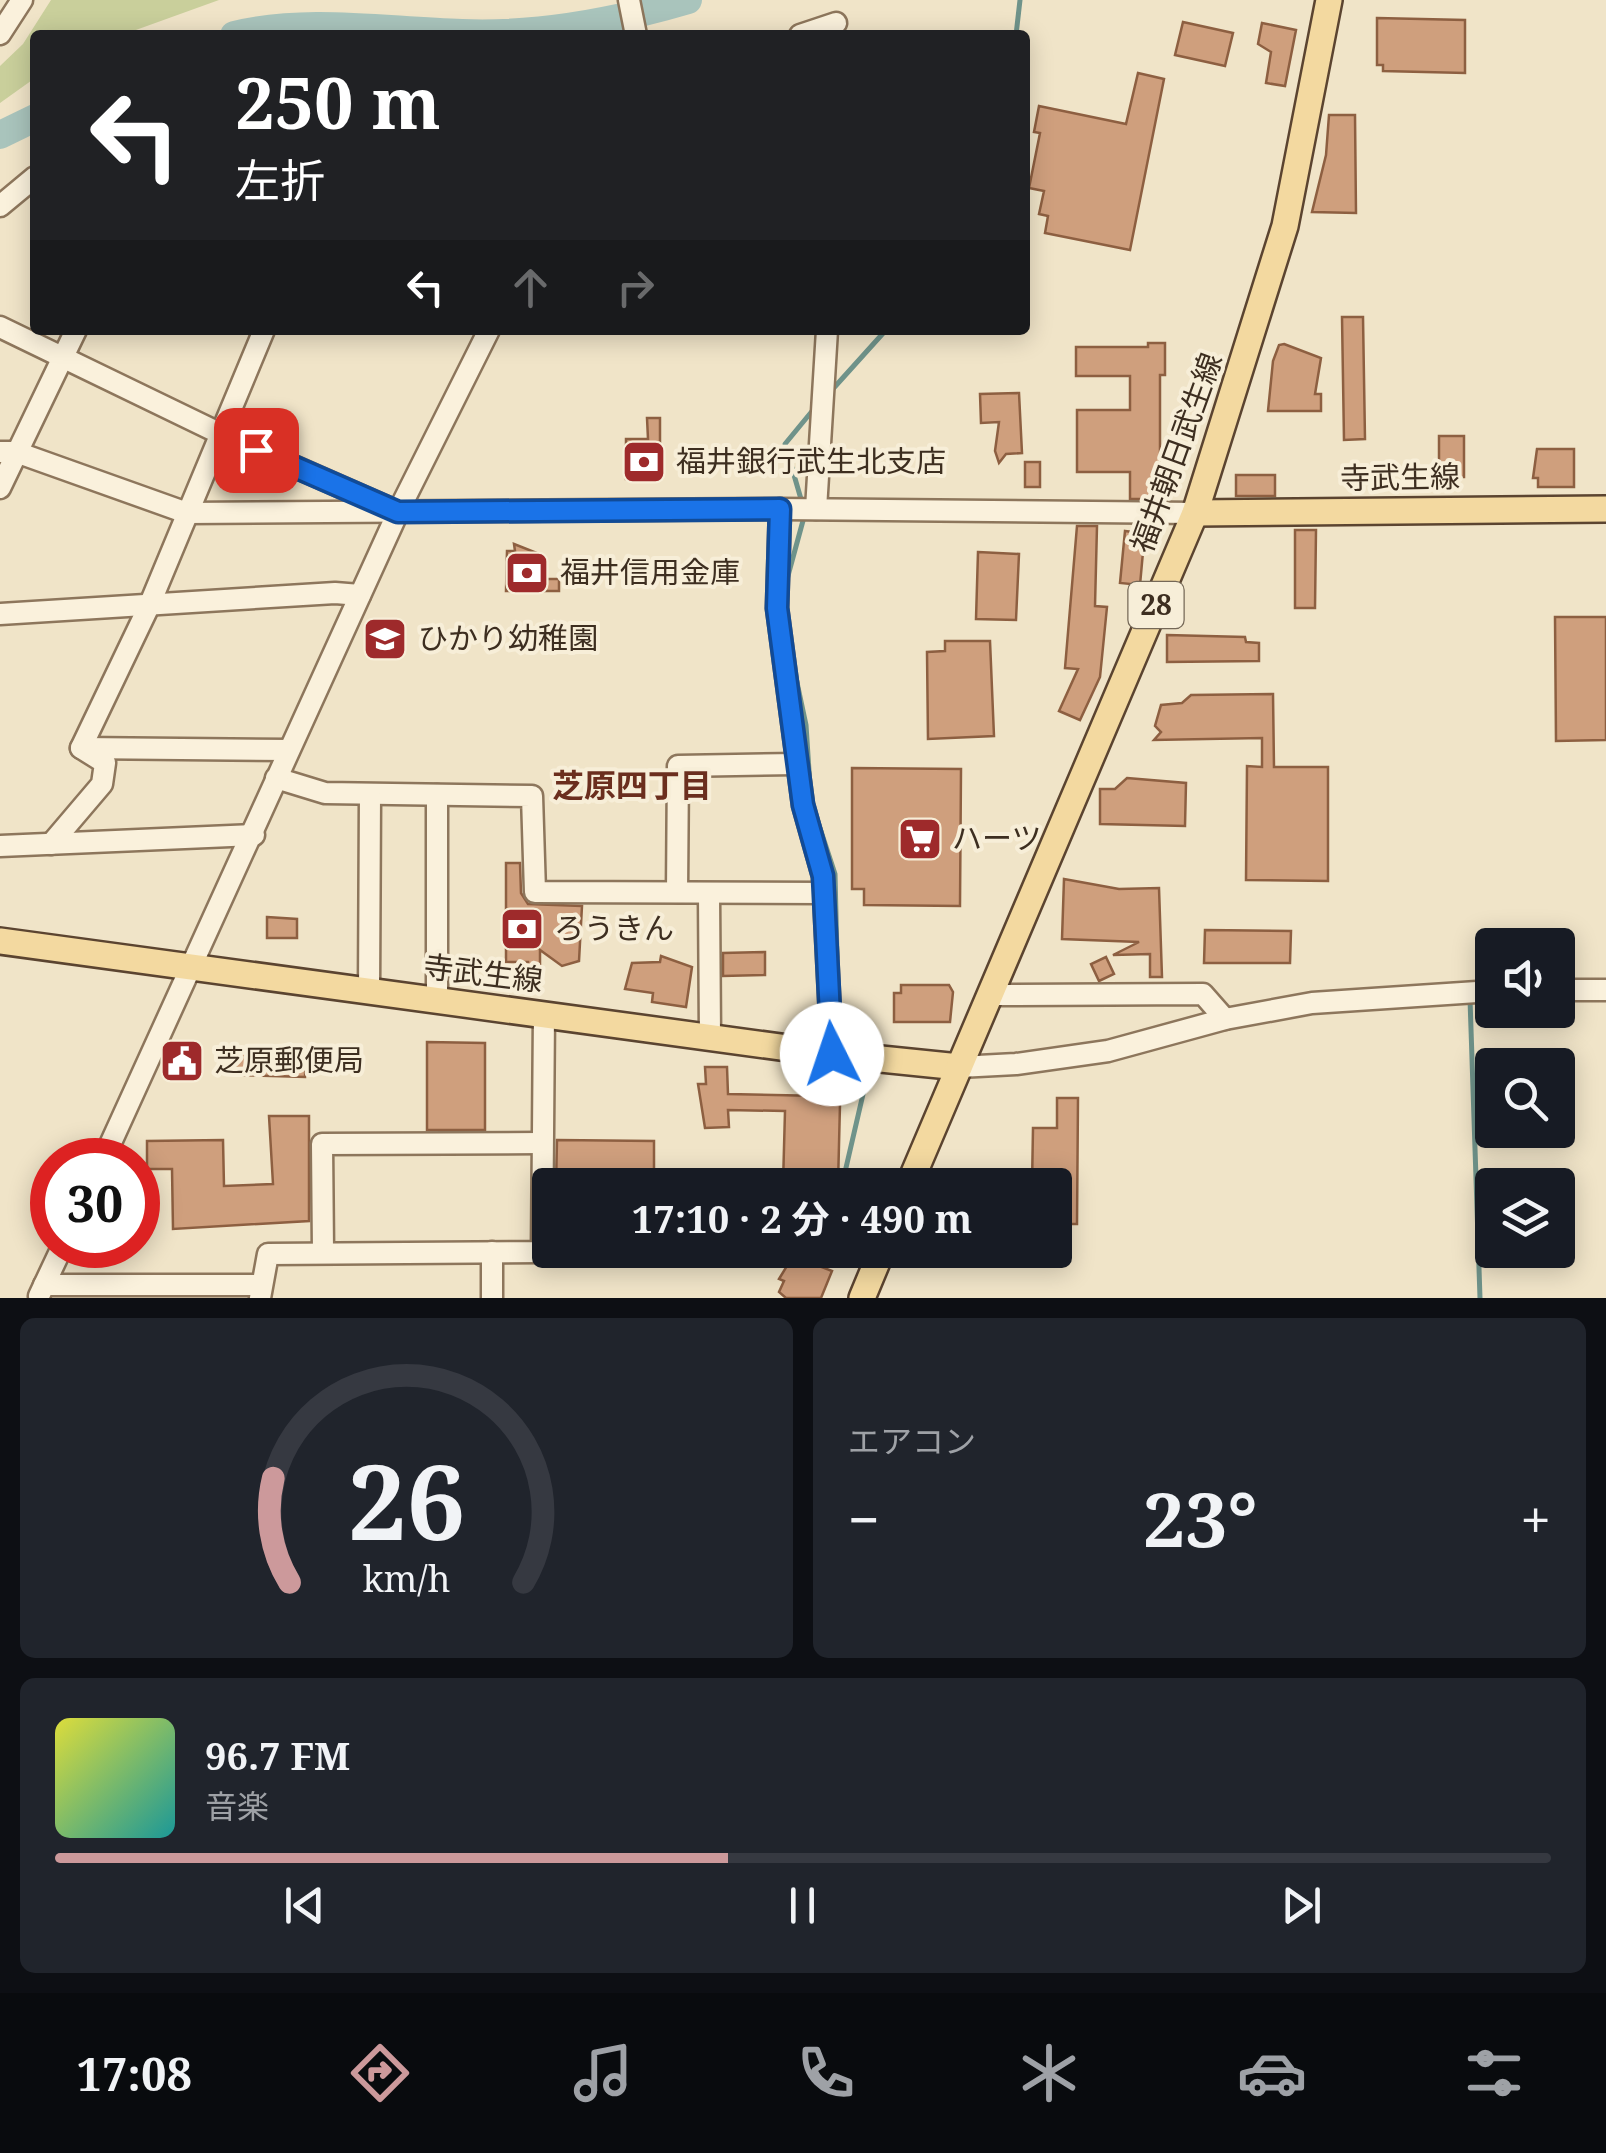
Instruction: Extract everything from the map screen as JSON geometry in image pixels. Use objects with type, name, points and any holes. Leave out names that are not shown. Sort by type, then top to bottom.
[{"type":"main road","name":"福井朝日武生線","points":[[916,1168],[1195,513],[1285,226],[1329,0]]},
{"type":"main road","name":"寺武生線","points":[[1195,513],[1606,509]]},
{"type":"main road","name":"寺武生線","points":[[0,942],[832,1054],[959,1067]]},
{"type":"main road","points":[[866,1293],[875,1268]]},
{"type":"street","points":[[0,34],[22,0]]},
{"type":"street","points":[[629,0],[635,30]]},
{"type":"street","points":[[814,30],[836,22]]},
{"type":"street","points":[[0,206],[30,181]]},
{"type":"street","points":[[0,327],[221,434],[398,512]]},
{"type":"street","points":[[0,488],[8,452],[74,335]]},
{"type":"street","points":[[82,748],[149,606],[262,335]]},
{"type":"street","points":[[113,1138],[398,512],[486,335]]},
{"type":"street","points":[[816,509],[826,335]]},
{"type":"street","points":[[8,452],[187,513],[816,509],[1195,513]]},
{"type":"street","points":[[780,509],[777,608],[796,726],[797,764],[824,892],[832,1054]]},
{"type":"street","points":[[0,614],[335,592],[360,595]]},
{"type":"street","points":[[82,748],[289,750]]},
{"type":"street","points":[[51,844],[102,784],[105,763],[82,748]]},
{"type":"street","points":[[676,892],[678,766],[797,764]]},
{"type":"street","points":[[276,778],[326,793],[532,796],[535,892],[824,892]]},
{"type":"street","points":[[437,794],[437,1000]]},
{"type":"street","points":[[369,992],[370,795]]},
{"type":"street","points":[[0,846],[254,835]]},
{"type":"street","points":[[709,894],[710,1037]]},
{"type":"street","points":[[1575,990],[1606,990]]},
{"type":"street","points":[[959,1067],[1016,1064],[1108,1051],[1225,1019],[1312,1003],[1475,992]]},
{"type":"street","points":[[992,996],[1204,994],[1225,1019]]},
{"type":"street","points":[[52,1268],[41,1292],[260,1292],[268,1254],[542,1252],[544,1014]]},
{"type":"street","points":[[323,1251],[322,1144],[540,1142]]},
{"type":"street","points":[[492,1252],[492,1298]]},
{"type":"green space","points":[[51,0],[219,0],[136,30],[32,30]]},
{"type":"green space","points":[[30,33],[30,82],[0,103],[0,66]]},
{"type":"building","points":[[1377,18],[1465,20],[1465,73],[1383,71],[1383,65],[1377,65]]},
{"type":"building","points":[[1183,22],[1233,33],[1225,66],[1175,55]]},
{"type":"building","points":[[1262,23],[1296,30],[1285,86],[1266,83],[1271,52],[1258,44]]},
{"type":"building","points":[[1138,73],[1164,79],[1130,250],[1045,233],[1048,216],[1039,214],[1044,191],[1030,188],[1040,133],[1034,132],[1039,106],[1126,124]]},
{"type":"building","points":[[1329,115],[1355,115],[1356,213],[1312,212],[1326,155]]},
{"type":"building","points":[[1342,317],[1363,317],[1365,439],[1344,440]]},
{"type":"building","points":[[1148,343],[1165,343],[1165,375],[1160,375],[1160,499],[1130,499],[1130,472],[1077,472],[1077,410],[1130,410],[1130,376],[1076,376],[1076,347],[1148,347]]},
{"type":"building","points":[[1279,345],[1321,358],[1315,394],[1321,394],[1321,411],[1268,411],[1273,361]]},
{"type":"building","points":[[1019,393],[1022,453],[1006,454],[999,463],[995,451],[999,422],[981,423],[980,394]]},
{"type":"building","points":[[647,418],[660,418],[660,479],[626,479],[626,439],[648,439]]},
{"type":"building","points":[[1439,436],[1464,436],[1464,477],[1439,477]]},
{"type":"building","points":[[1537,449],[1574,449],[1574,487],[1538,487],[1538,478],[1533,478]]},
{"type":"building","points":[[1025,462],[1040,462],[1040,487],[1025,487]]},
{"type":"building","points":[[1236,475],[1275,475],[1275,496],[1236,496]]},
{"type":"building","points":[[1077,526],[1097,526],[1095,606],[1107,607],[1100,677],[1080,720],[1059,711],[1078,669],[1065,668]]},
{"type":"building","points":[[1295,530],[1316,530],[1315,608],[1295,608]]},
{"type":"building","points":[[1125,531],[1141,533],[1144,541],[1140,585],[1120,583]]},
{"type":"building","points":[[514,544],[537,553],[544,561],[543,579],[559,579],[559,591],[506,591],[507,551],[515,551]]},
{"type":"building","points":[[978,552],[1019,554],[1016,620],[976,619]]},
{"type":"building","points":[[1555,617],[1606,617],[1606,740],[1556,741]]},
{"type":"building","points":[[1167,635],[1245,637],[1246,642],[1259,643],[1259,661],[1167,662]]},
{"type":"building","points":[[945,641],[990,641],[994,736],[928,739],[927,652],[945,651]]},
{"type":"building","points":[[1273,694],[1274,767],[1328,767],[1328,881],[1246,880],[1247,766],[1262,767],[1262,738],[1154,740],[1161,732],[1155,726],[1161,705],[1182,703],[1191,695]]},
{"type":"building","points":[[852,768],[961,769],[960,906],[864,905],[864,889],[852,889]]},
{"type":"building","points":[[1127,778],[1186,783],[1185,826],[1100,824],[1100,789],[1115,789]]},
{"type":"building","points":[[506,863],[520,863],[521,893],[528,904],[582,906],[579,961],[562,966],[540,950],[540,969],[528,969],[528,962],[506,962]]},
{"type":"building","points":[[1064,879],[1119,889],[1159,888],[1162,977],[1150,977],[1150,954],[1113,955],[1139,942],[1062,939]]},
{"type":"building","points":[[267,917],[297,919],[297,938],[267,938]]},
{"type":"building","points":[[1205,930],[1291,931],[1290,963],[1204,963]]},
{"type":"building","points":[[765,952],[765,975],[723,976],[723,953]]},
{"type":"building","points":[[661,956],[692,967],[686,1007],[652,1002],[653,993],[625,989],[632,963],[660,962]]},
{"type":"building","points":[[1106,957],[1114,974],[1099,981],[1091,964]]},
{"type":"building","points":[[901,985],[949,985],[953,992],[950,1022],[894,1022],[894,993],[901,993]]},
{"type":"building","points":[[427,1042],[485,1043],[485,1130],[427,1130]]},
{"type":"building","points":[[236,1047],[306,1049],[305,1077],[235,1075]]},
{"type":"building","points":[[705,1067],[727,1067],[728,1094],[821,1096],[821,1104],[840,1104],[838,1168],[783,1168],[785,1111],[728,1110],[729,1127],[705,1128],[698,1084],[706,1084]]},
{"type":"building","points":[[1057,1098],[1078,1098],[1077,1224],[1072,1224],[1072,1168],[1032,1168],[1033,1128],[1057,1128]]},
{"type":"building","points":[[269,1116],[309,1116],[309,1221],[173,1229],[172,1169],[160,1169],[160,1141],[223,1140],[224,1186],[273,1184]]},
{"type":"building","points":[[557,1140],[654,1141],[654,1168],[556,1168]]},
{"type":"building","points":[[786,1268],[832,1271],[821,1298],[786,1298],[779,1292],[784,1281],[779,1279]]},
{"type":"waterway","points":[[538,30],[605,20],[688,0]]},
{"type":"waterway","points":[[1017,30],[1020,0]]},
{"type":"waterway","points":[[262,30],[319,26],[413,30]]},
{"type":"waterway","points":[[0,135],[30,120]]},
{"type":"waterway","points":[[831,391],[881,335]]},
{"type":"waterway","points":[[803,506],[785,444],[813,410]]},
{"type":"waterway","points":[[786,583],[804,517]]},
{"type":"waterway","points":[[795,673],[806,725],[810,786]]},
{"type":"waterway","points":[[816,816],[835,874],[837,957]]},
{"type":"waterway","points":[[1470,999],[1480,1298]]},
{"type":"waterway","points":[[838,1003],[855,1049]]},
{"type":"waterway","points":[[846,1168],[867,1077],[861,1064]]},
{"type":"place","name":"福井銀行武生北支店","points":[[644,462]]},
{"type":"place","name":"福井信用金庫","points":[[527,573]]},
{"type":"place","name":"ひかり幼稚園","points":[[385,639]]},
{"type":"place","name":"ハーツ","points":[[920,839]]},
{"type":"place","name":"ろうきん","points":[[522,929]]},
{"type":"place","name":"芝原郵便局","points":[[182,1061]]},
{"type":"district","name":"芝原四丁目","points":[[632,786]]},
{"type":"route","points":[[256,450],[398,512],[780,509],[777,608],[796,726],[803,805],[823,876],[832,1054]]}]
